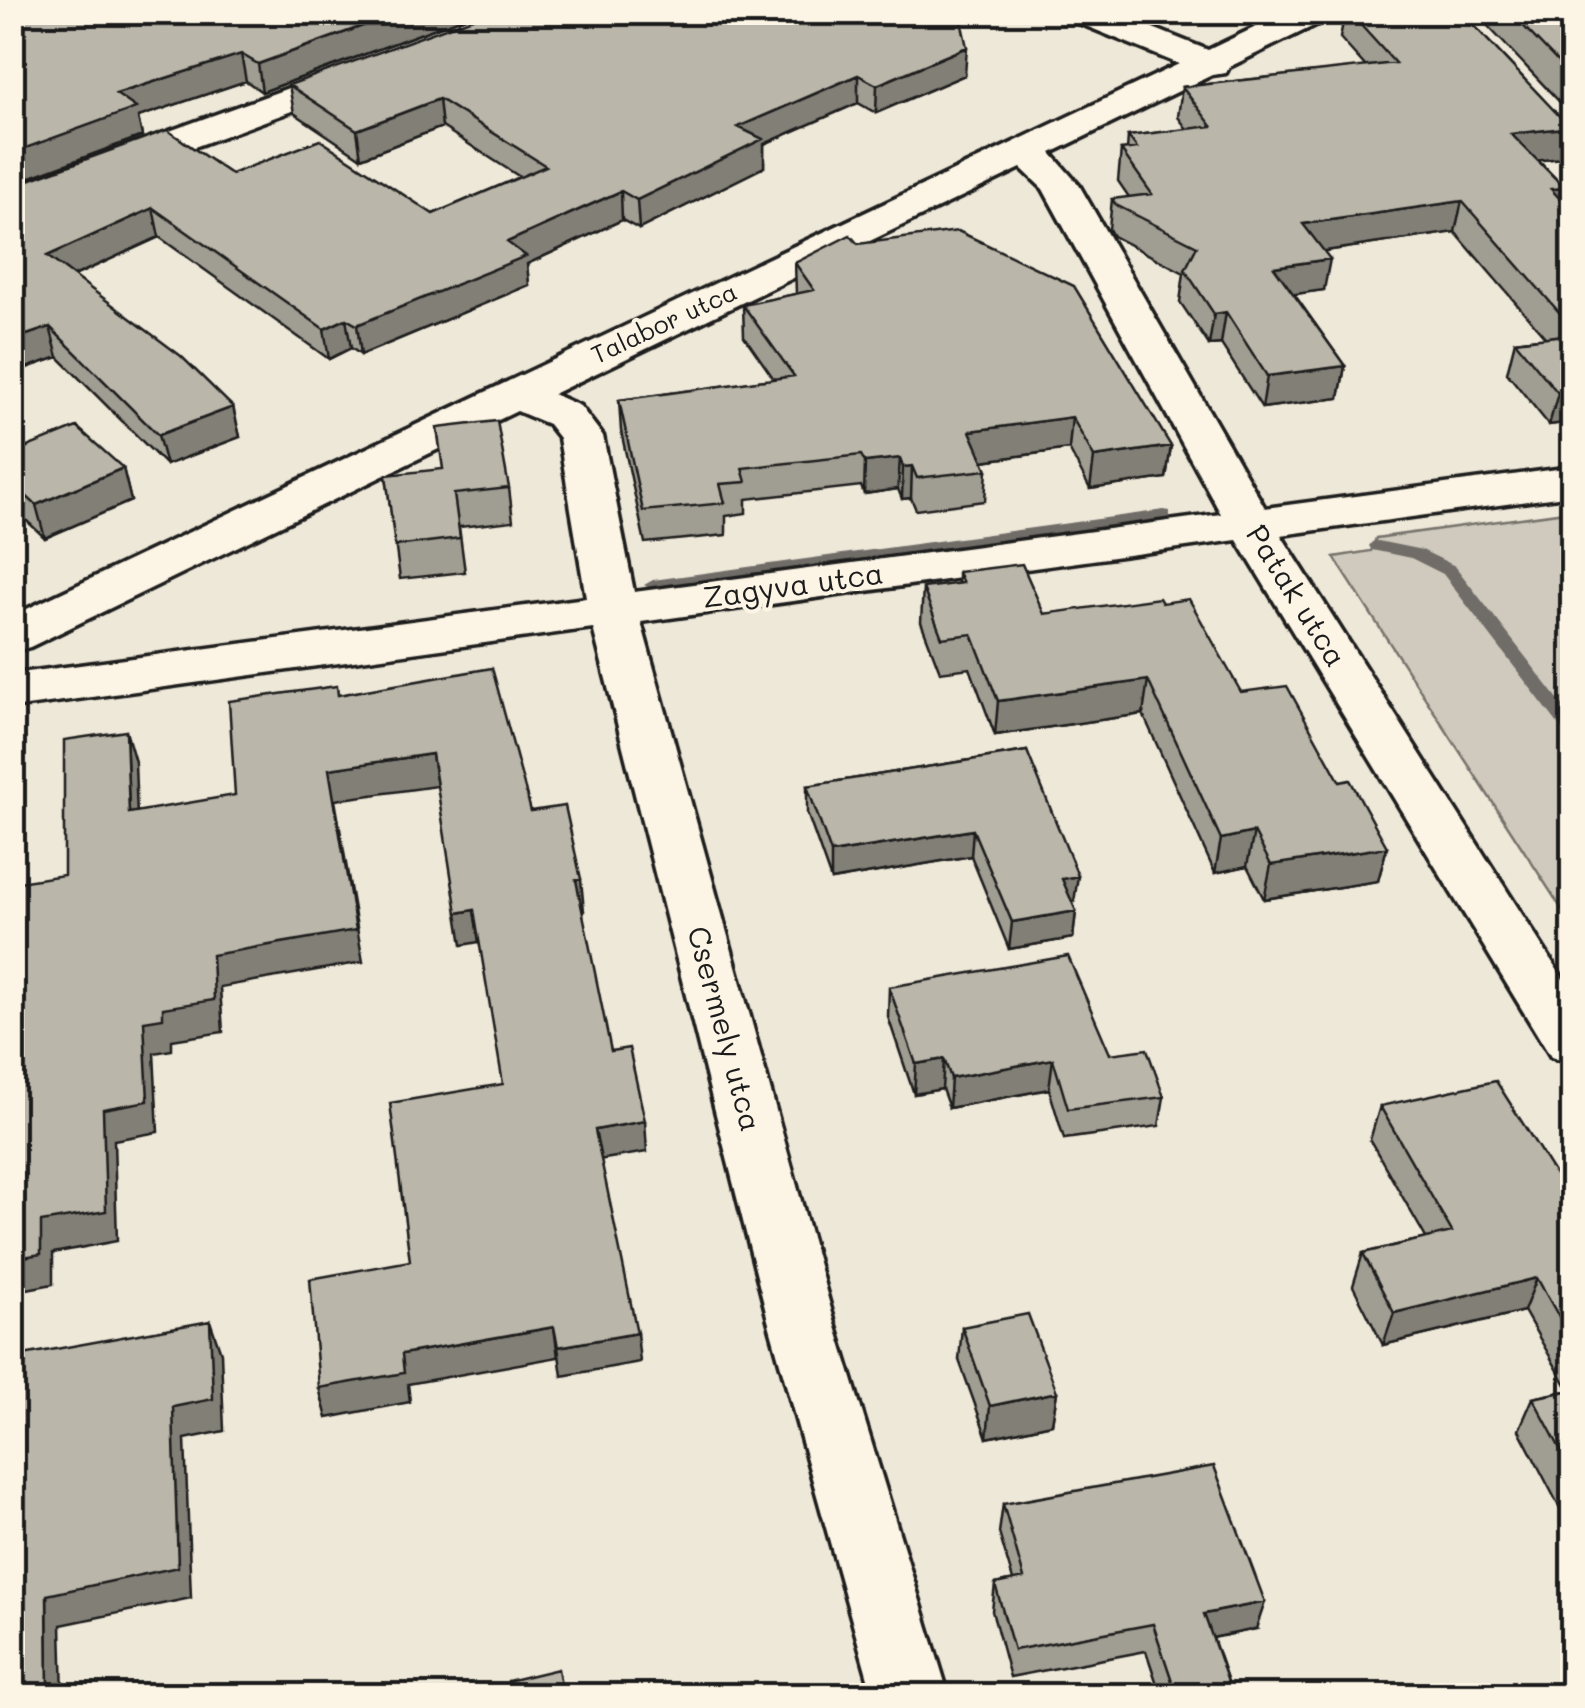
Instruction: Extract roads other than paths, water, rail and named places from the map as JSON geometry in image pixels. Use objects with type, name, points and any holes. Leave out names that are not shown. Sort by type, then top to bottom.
[{"type":"street","points":[[1081,12],[1214,65]]},
{"type":"street","name":"Talabor utca","points":[[12,636],[514,394],[1214,65],[1316,12]]},
{"type":"street","points":[[12,202],[400,59]]},
{"type":"street","name":"Patak utca","points":[[1023,153],[1041,164],[1060,185],[1250,523],[1572,1040]]},
{"type":"street","name":"Csermely utca","points":[[514,394],[564,415],[582,436],[613,611],[801,1320],[911,1696]]},
{"type":"street","name":"Zagyva utca","points":[[12,690],[1572,481]]},
{"type":"waterway","points":[[653,585],[1164,515]]},
{"type":"waterway","points":[[1378,546],[1416,554],[1449,570],[1572,729]]}]
